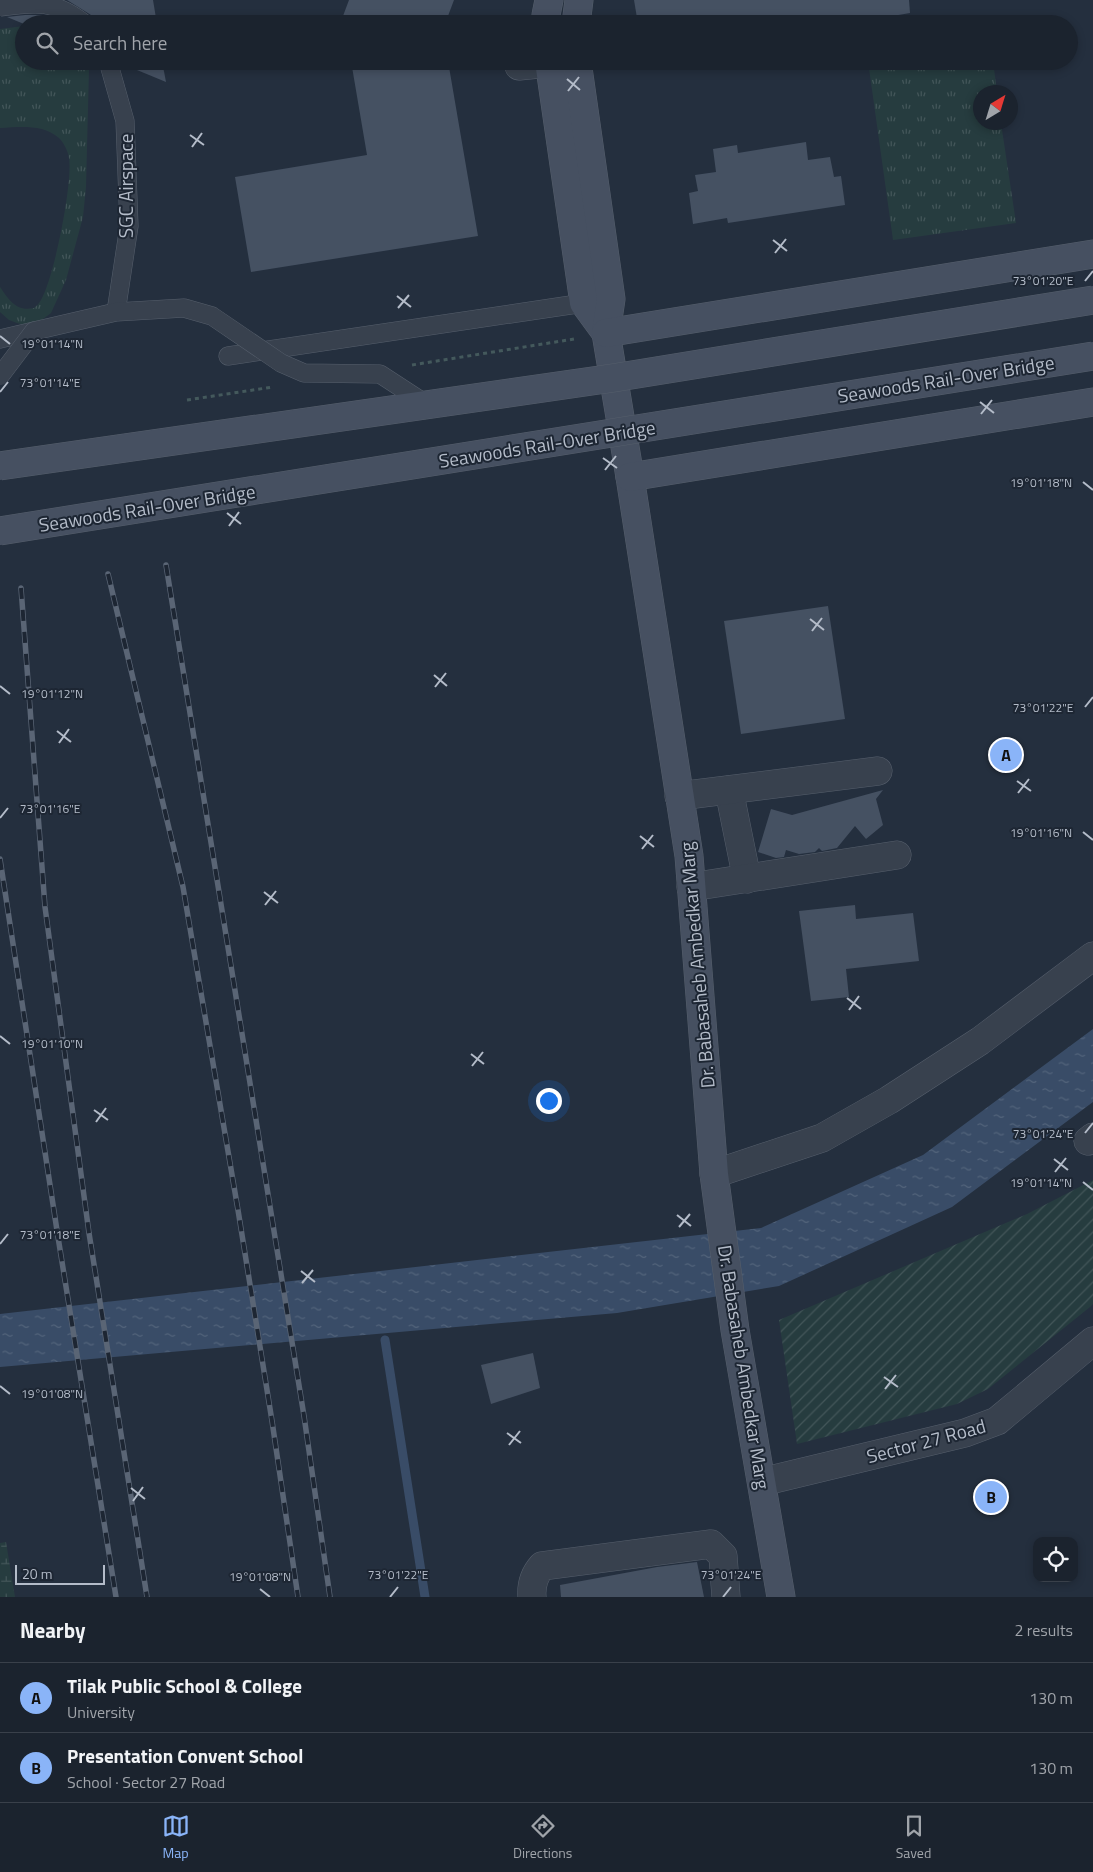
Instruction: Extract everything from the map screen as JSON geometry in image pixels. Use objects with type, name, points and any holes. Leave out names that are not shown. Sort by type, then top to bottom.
[{"type":"main road","points":[[546,15],[549,0]]},
{"type":"main road","points":[[577,15],[579,0]]},
{"type":"main road","name":"Dr. Babasaheb Ambedkar Marg","points":[[550,70],[584,303],[606,333]]},
{"type":"main road","name":"Dr. Babasaheb Ambedkar Marg","points":[[578,70],[611,299],[606,333],[688,856],[716,1180],[736,1330],[781,1597]]},
{"type":"main road","points":[[606,333],[1093,254]]},
{"type":"main road","points":[[0,466],[614,378],[1093,300]]},
{"type":"main road","name":"Seawoods Rail-Over Bridge","points":[[0,531],[1093,356]]},
{"type":"main road","points":[[630,478],[1093,402]]},
{"type":"street","points":[[679,796],[878,771]]},
{"type":"street","points":[[729,790],[747,879]]},
{"type":"street","points":[[691,887],[898,855]]},
{"type":"street","points":[[716,1180],[822,1138],[889,1100],[980,1041],[1093,956]]},
{"type":"street","name":"Sector 27 Road","points":[[762,1482],[965,1433],[997,1421],[1093,1342]]},
{"type":"street","points":[[532,1597],[531,1588],[535,1574],[542,1566],[711,1544],[723,1556],[726,1597]]},
{"type":"lane","points":[[0,7],[40,2],[58,6],[73,15]]},
{"type":"lane","name":"SGC Airspace","points":[[111,70],[126,121],[128,226],[116,312]]},
{"type":"lane","points":[[228,356],[584,303]]},
{"type":"lane","points":[[0,339],[116,312],[184,308],[212,316],[281,363],[304,373],[380,374],[426,404]]},
{"type":"lane","points":[[0,376],[34,331]]},
{"type":"path","points":[[187,400],[214,396]]},
{"type":"green space","points":[[15,27],[15,70],[89,70],[86,187],[83,217],[66,280],[51,313],[39,322],[24,325],[9,320],[0,312],[0,287],[18,307],[34,308],[41,300],[57,252],[68,188],[69,158],[61,140],[46,130],[31,127],[0,128],[0,29]]},
{"type":"green space","points":[[869,70],[994,70],[996,85],[973,85],[973,130],[1002,130],[1016,223],[893,240]]},
{"type":"green space","points":[[1093,1180],[1093,1304],[1090,1307],[988,1389],[957,1404],[797,1444],[779,1320],[1027,1214]]},
{"type":"green space","points":[[6,1542],[15,1597],[0,1597],[0,1543]]},
{"type":"water","points":[[1093,1029],[1093,1102],[952,1207],[779,1286],[617,1313],[0,1367],[0,1314],[761,1228],[923,1155]]},
{"type":"building","points":[[67,0],[153,0],[156,15],[91,15]]},
{"type":"building","points":[[349,0],[454,0],[448,15],[343,15]]},
{"type":"building","points":[[634,0],[909,0],[910,13],[899,15],[636,15]]},
{"type":"building","points":[[15,16],[15,20],[7,17]]},
{"type":"building","points":[[137,70],[164,70],[166,82]]},
{"type":"building","points":[[353,70],[450,70],[478,236],[251,272],[235,177],[367,155]]},
{"type":"building","points":[[806,142],[808,160],[830,157],[834,177],[841,176],[845,205],[728,223],[727,218],[693,224],[689,193],[698,191],[695,175],[716,172],[713,149],[737,145],[738,153]]},
{"type":"building","points":[[828,606],[845,719],[741,734],[724,621]]},
{"type":"building","points":[[883,790],[876,799],[883,825],[866,839],[855,826],[837,848],[822,851],[819,848],[815,852],[799,854],[786,850],[784,857],[776,858],[758,852],[771,809],[792,815]]},
{"type":"building","points":[[855,905],[856,919],[913,913],[919,961],[846,969],[849,997],[811,1001],[799,911]]},
{"type":"building","points":[[533,1353],[540,1388],[491,1404],[481,1365]]},
{"type":"building","points":[[697,1562],[704,1597],[561,1597],[560,1585],[657,1567]]},
{"type":"waterway","points":[[385,1340],[425,1597]]},
{"type":"railway","points":[[166,565],[304,1416],[330,1597]]},
{"type":"railway","points":[[108,574],[183,887],[238,1210],[298,1597]]},
{"type":"railway","points":[[21,588],[45,907],[89,1233],[147,1597]]},
{"type":"railway","points":[[0,859],[116,1597]]},
{"type":"place","name":"Tilak Public School & College","points":[[1006,755]]},
{"type":"place","name":"Presentation Convent School","points":[[991,1497]]}]
